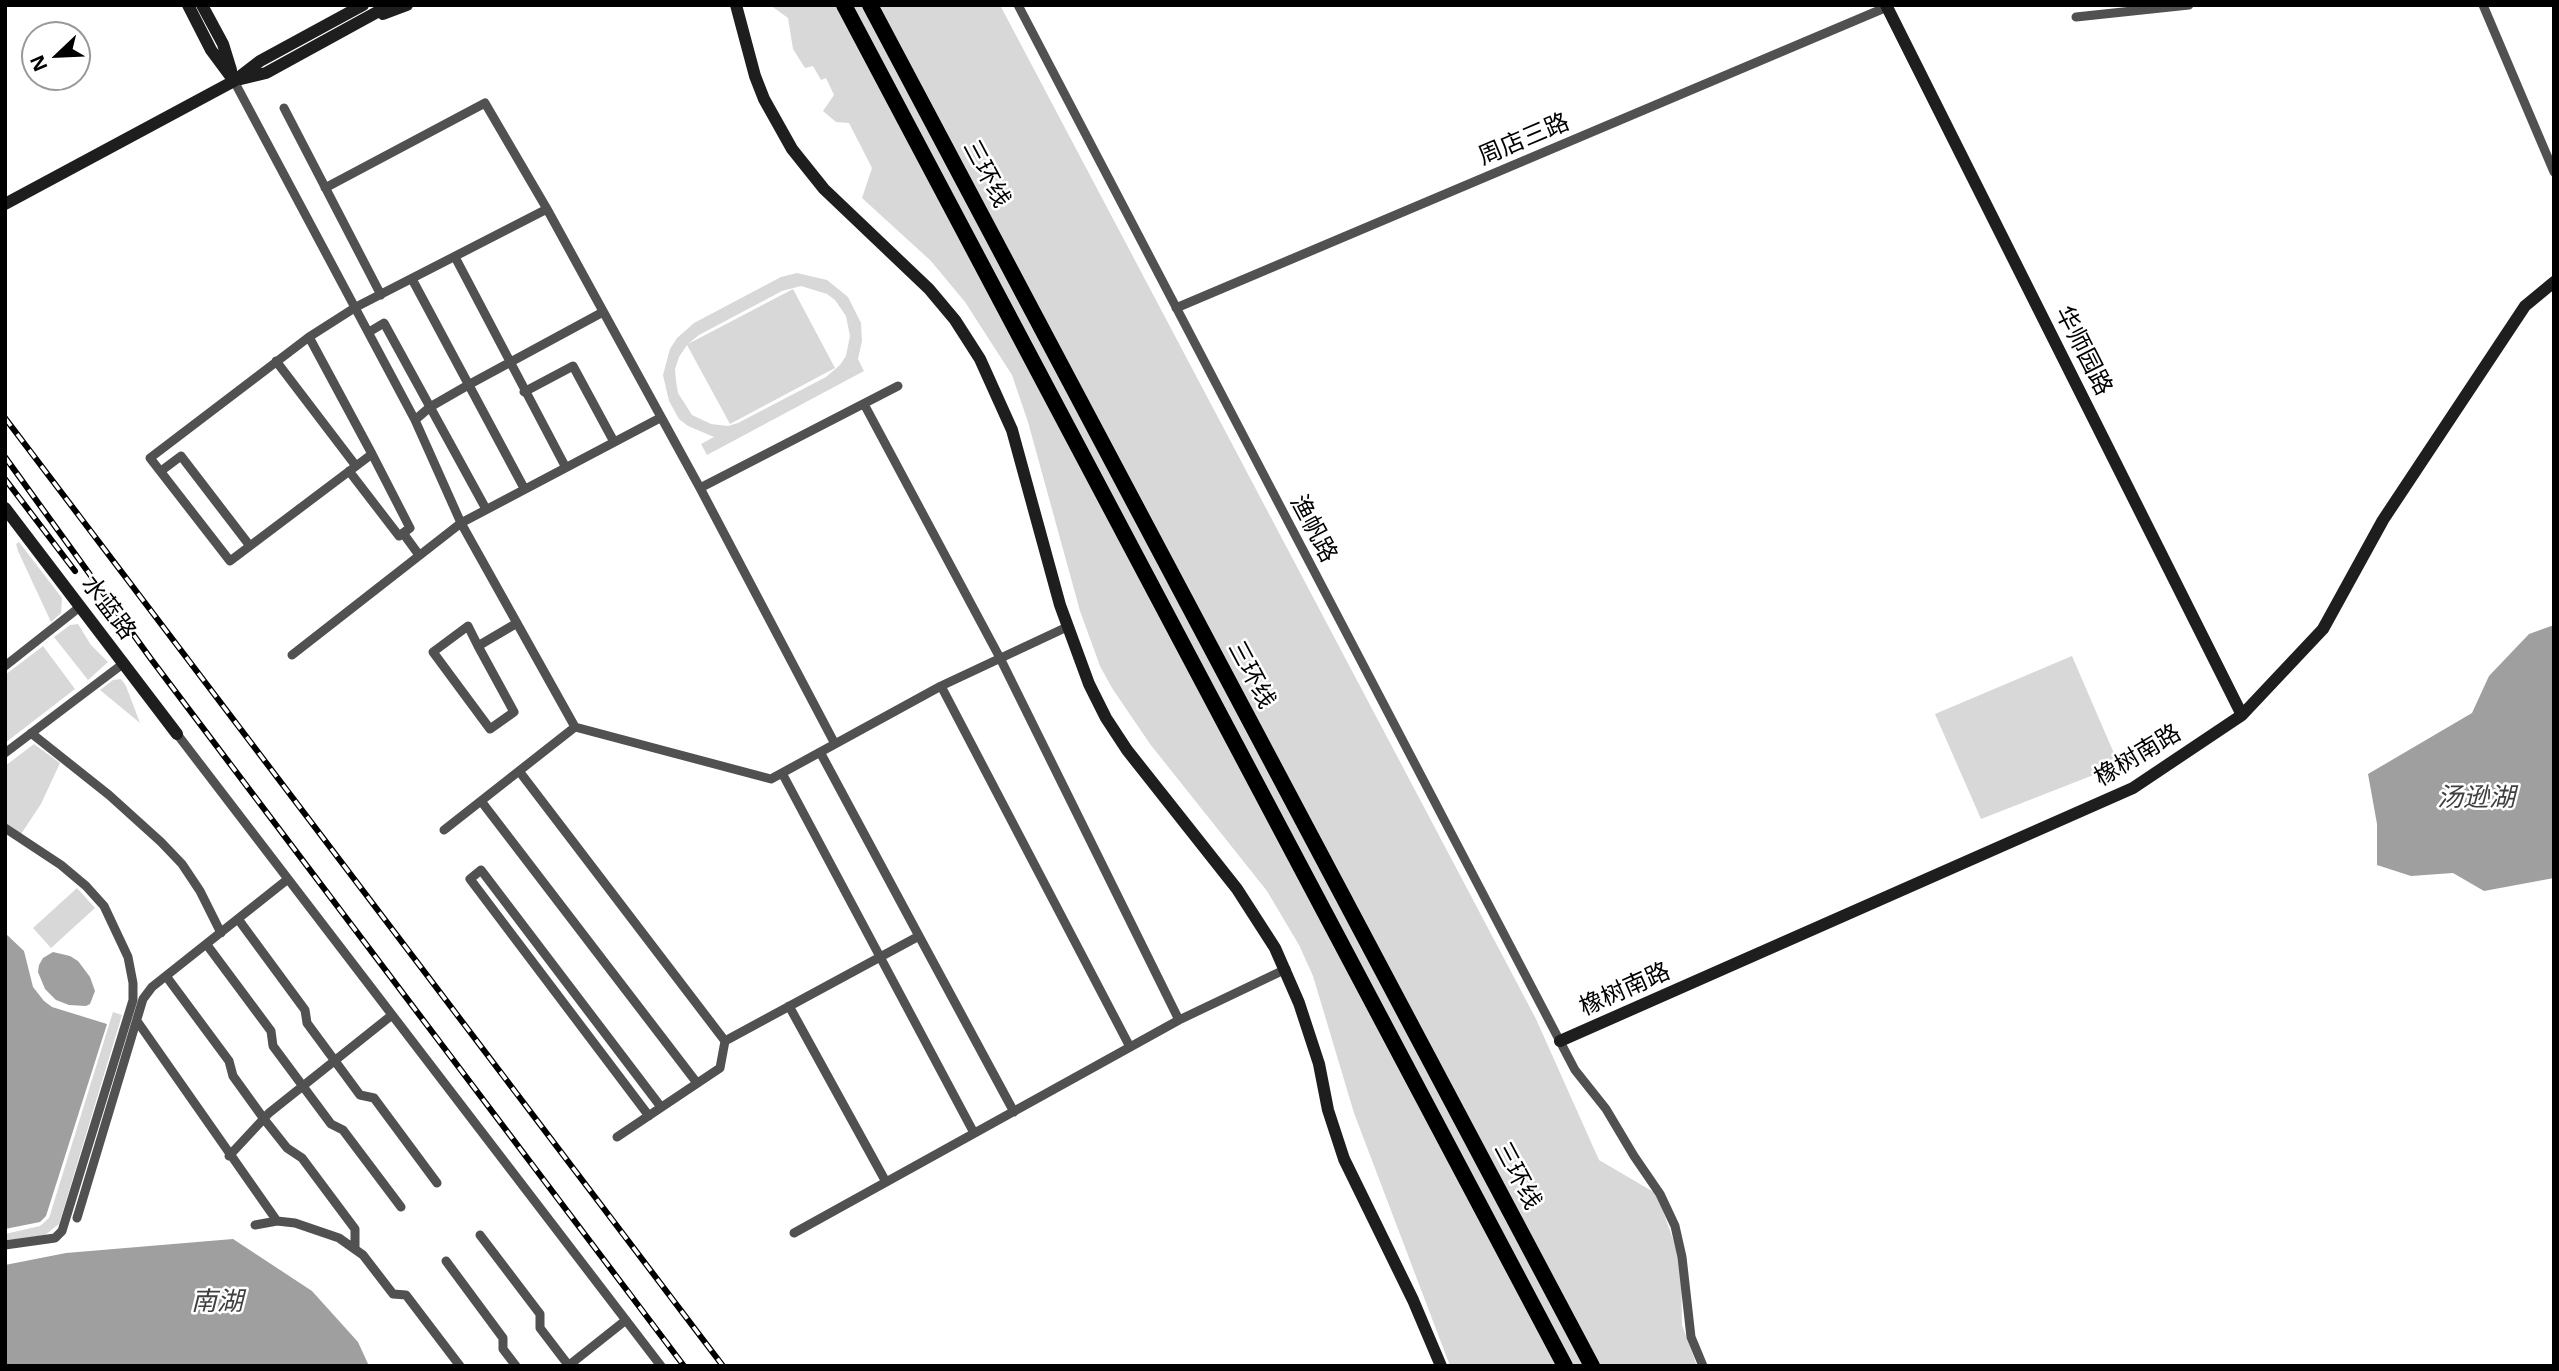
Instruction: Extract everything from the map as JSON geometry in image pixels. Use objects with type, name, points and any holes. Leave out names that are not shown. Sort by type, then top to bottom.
[{"type":"highway","name":"三环线","points":[[844,5],[1565,1366]]},
{"type":"highway","name":"三环线","points":[[870,5],[1592,1366]]},
{"type":"street","points":[[188,5],[211,50],[234,81],[356,307],[415,419],[461,523],[575,727],[771,779],[941,686],[1067,627]]},
{"type":"street","points":[[202,5],[223,44],[234,81]]},
{"type":"street","points":[[5,204],[263,67],[357,12],[390,5]]},
{"type":"street","points":[[357,12],[407,5]]},
{"type":"street","points":[[736,5],[755,76],[764,99],[792,149],[824,189],[929,289],[980,359],[1012,430],[1067,627],[1089,684],[1115,733],[1237,889],[1263,927],[1286,969],[1319,1064],[1328,1110],[1344,1159],[1413,1300],[1441,1366]]},
{"type":"street","name":"渔帆路","points":[[1018,5],[1575,1070],[1606,1109],[1660,1194],[1675,1226],[1682,1257],[1691,1337],[1703,1366]]},
{"type":"street","points":[[2076,17],[2189,5]]},
{"type":"street","points":[[2483,5],[2554,172]]},
{"type":"street","name":"周店三路","points":[[1175,308],[1886,6]]},
{"type":"street","name":"华师园路","points":[[1886,6],[2242,715]]},
{"type":"street","points":[[325,188],[485,103],[547,209],[700,488],[835,744]]},
{"type":"street","points":[[284,108],[381,295]]},
{"type":"street","points":[[372,454],[230,561],[150,458],[276,361],[356,307],[547,209]]},
{"type":"street","points":[[455,257],[565,466]]},
{"type":"street","points":[[412,279],[524,488]]},
{"type":"street","name":"橡树南路","points":[[1560,1041],[2133,789],[2242,715],[2323,629],[2384,520],[2525,306],[2554,282]]},
{"type":"street","points":[[415,419],[470,384],[603,313]]},
{"type":"street","points":[[369,332],[384,323],[486,509]]},
{"type":"street","points":[[276,361],[398,536],[410,528],[309,337]]},
{"type":"street","points":[[524,392],[573,366],[613,440]]},
{"type":"street","points":[[700,488],[898,386]]},
{"type":"street","points":[[864,404],[1000,659],[1180,1020]]},
{"type":"street","points":[[292,654],[461,523],[613,440],[660,418]]},
{"type":"street","points":[[161,471],[181,456],[250,546]]},
{"type":"street","name":"水蓝路","points":[[5,508],[177,734]]},
{"type":"street","points":[[403,533],[419,555]]},
{"type":"street","points":[[5,666],[80,606]]},
{"type":"street","points":[[478,646],[517,623]]},
{"type":"street","points":[[468,626],[478,646],[514,712],[490,729],[433,652],[468,626]]},
{"type":"street","points":[[5,753],[124,663]]},
{"type":"street","points":[[941,686],[1130,1047]]},
{"type":"street","points":[[444,830],[575,727]]},
{"type":"street","points":[[31,733],[109,795],[182,864],[200,891],[221,933]]},
{"type":"street","points":[[177,734],[661,1366]]},
{"type":"street","points":[[820,752],[1014,1112]]},
{"type":"street","points":[[519,771],[725,1041],[720,1068],[617,1137]]},
{"type":"street","points":[[782,773],[974,1133]]},
{"type":"street","points":[[481,801],[697,1083]]},
{"type":"street","points":[[5,828],[61,865],[104,906],[128,957],[133,983],[133,1000],[62,1231],[55,1238],[5,1245]]},
{"type":"street","points":[[649,1116],[470,879],[481,870],[661,1107]]},
{"type":"street","points":[[77,1218],[143,999],[152,987],[288,879]]},
{"type":"street","points":[[237,919],[305,1010],[307,1023],[360,1095],[374,1098],[437,1183]]},
{"type":"street","points":[[725,1041],[919,936]]},
{"type":"street","points":[[207,945],[271,1031],[273,1046],[331,1124],[343,1130],[401,1208]]},
{"type":"street","points":[[794,1233],[1180,1020],[1286,969]]},
{"type":"street","points":[[166,976],[229,1061],[233,1076],[264,1119],[287,1149],[302,1157],[355,1229],[355,1249]]},
{"type":"street","points":[[570,1012],[582,1003]]},
{"type":"street","points":[[789,1006],[886,1182]]},
{"type":"street","points":[[229,1156],[264,1119],[392,1015]]},
{"type":"street","points":[[136,1021],[277,1221]]},
{"type":"street","points":[[255,1225],[277,1221],[295,1223],[339,1238],[355,1249],[363,1255],[393,1294],[405,1295],[460,1366]]},
{"type":"street","points":[[480,1236],[540,1314],[540,1328],[568,1366],[626,1320]]},
{"type":"street","points":[[446,1261],[503,1338],[503,1349],[516,1366]]},
{"type":"shaded area","points":[[770,5],[1000,5],[1536,1019],[1599,1160],[1657,1194],[1681,1262],[1682,1325],[1697,1366],[1450,1366],[1354,1113],[1313,976],[1299,945],[1267,891],[1150,744],[1112,688],[1100,666],[1080,611],[1028,422],[1012,375],[965,302],[931,261],[862,198],[872,168],[849,123],[836,122],[823,111],[834,95],[826,78],[821,80],[813,66],[805,68],[793,49],[788,18]]},
{"type":"shaded area","points":[[797,273],[827,280],[848,297],[861,323],[862,341],[858,359],[864,371],[707,455],[701,444],[714,437],[688,426],[679,419],[669,401],[663,375],[670,349],[677,338],[694,323],[781,277]],"holes":[[[801,286],[827,294],[835,300],[846,316],[850,336],[846,356],[840,365],[826,377],[738,423],[728,426],[711,424],[692,415],[678,393],[675,369],[687,345],[730,424],[835,368],[793,289],[688,344],[699,335],[782,291]]]},
{"type":"shaded area","points":[[19,542],[62,598],[61,613],[51,622],[18,551],[16,544]]},
{"type":"shaded area","points":[[78,624],[91,645],[108,662],[88,680],[54,637],[70,625]]},
{"type":"shaded area","points":[[43,646],[75,689],[5,743],[5,675]]},
{"type":"shaded area","points":[[2072,656],[2119,765],[1981,819],[1935,714]]},
{"type":"shaded area","points":[[121,679],[140,723],[100,690],[113,680]]},
{"type":"shaded area","points":[[34,744],[60,763],[41,804],[21,834],[5,823],[5,766]]},
{"type":"shaded area","points":[[77,888],[95,908],[51,948],[33,928]]},
{"type":"shaded area","points":[[113,1012],[122,1015],[59,1224],[45,1235],[5,1241],[5,1234],[40,1226],[49,1218]]},
{"type":"water","name":"汤逊湖","points":[[2554,625],[2554,878],[2484,891],[2453,873],[2411,876],[2377,865],[2377,824],[2368,774],[2472,713],[2489,676],[2529,634]]},
{"type":"water","points":[[5,933],[24,951],[33,987],[44,1001],[52,1007],[107,1024],[46,1216],[40,1222],[5,1229]]},
{"type":"water","points":[[53,952],[78,961],[90,977],[95,991],[90,1004],[69,1005],[56,1000],[45,989],[38,972],[39,965],[43,958]]},
{"type":"water","name":"南湖","points":[[233,1239],[312,1291],[358,1342],[369,1366],[5,1366],[5,1265],[66,1253]]},
{"type":"railway","points":[[5,418],[723,1366]]},
{"type":"railway","points":[[5,457],[151,659],[684,1366]]},
{"type":"railway","points":[[5,479],[75,571]]}]
